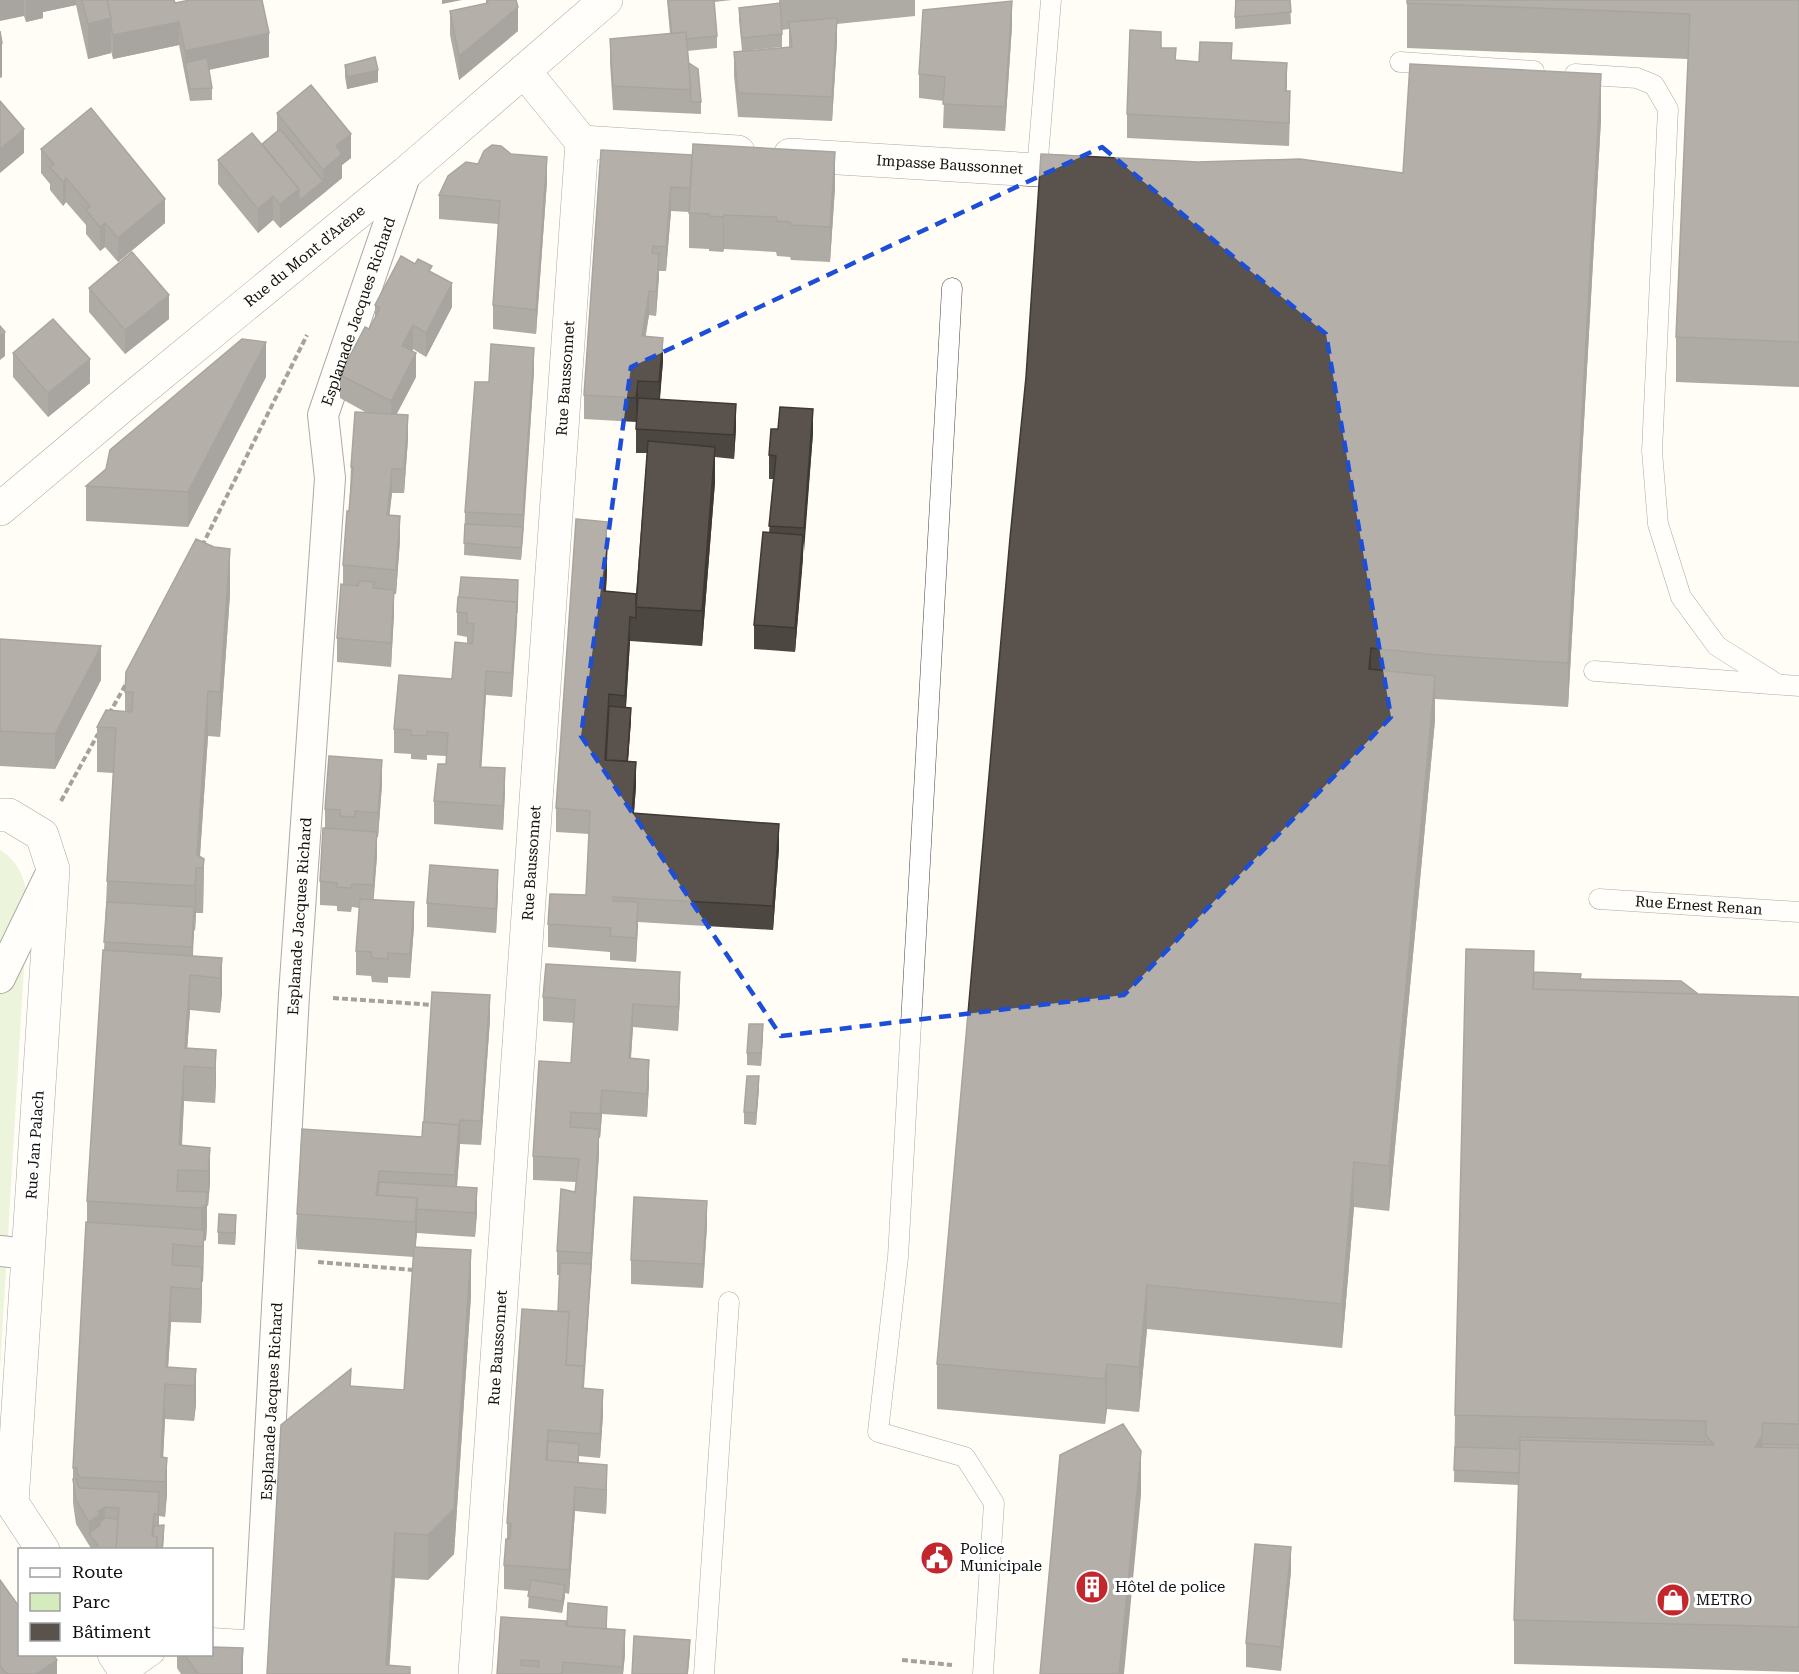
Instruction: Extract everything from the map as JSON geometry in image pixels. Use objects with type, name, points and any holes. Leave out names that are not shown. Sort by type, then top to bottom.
[{"type":"street","name":"Rue du Mont d'Arène","points":[[0,509],[406,173],[606,0]]},
{"type":"street","points":[[524,71],[582,142]]},
{"type":"street","name":"Impasse Baussonnet","points":[[582,142],[1119,175]]},
{"type":"street","name":"Rue Baussonnet","points":[[475,1674],[582,142]]},
{"type":"street","name":"Esplanade Jacques Richard","points":[[257,1674],[294,995],[330,478],[323,415],[406,173]]},
{"type":"street","points":[[0,815],[9,815],[42,836]]},
{"type":"street","name":"Rue Jan Palach","points":[[41,1548],[6,1503],[14,1252],[53,869],[42,836]]},
{"type":"street","points":[[0,978],[53,869]]},
{"type":"street","points":[[115,1656],[126,1674]]},
{"type":"lane","points":[[1037,170],[1051,0]]},
{"type":"lane","points":[[1400,62],[1637,78],[1654,85],[1668,109],[1652,451],[1658,524],[1681,597],[1717,646],[1777,684]]},
{"type":"lane","points":[[952,288],[898,1257],[878,1432],[964,1457],[994,1503],[983,1674]]},
{"type":"lane","points":[[1594,671],[1799,686]]},
{"type":"lane","name":"Rue Ernest Renan","points":[[1599,899],[1799,912]]},
{"type":"lane","points":[[704,1674],[729,1302]]},
{"type":"lane","points":[[213,1638],[259,1641]]},
{"type":"lane","points":[[126,1674],[151,1656]]},
{"type":"path","points":[[197,555],[307,334]]},
{"type":"path","points":[[105,722],[129,680]]},
{"type":"path","points":[[42,836],[100,732]]},
{"type":"path","points":[[294,995],[437,1006]]},
{"type":"path","points":[[280,1259],[421,1270]]},
{"type":"highlighted area","points":[[1102,147],[1326,334],[1391,717],[1124,995],[781,1036],[581,736],[631,367]]},
{"type":"green space","points":[[0,850],[7,854],[20,872],[28,900],[0,1370]]},
{"type":"building","points":[[82,0],[107,0],[111,18],[88,24]]},
{"type":"building","points":[[107,0],[174,0],[175,3],[190,0],[262,0],[269,33],[185,51],[179,22],[113,35]]},
{"type":"building","points":[[487,0],[516,0],[518,7],[459,56],[450,11],[488,3]]},
{"type":"building","points":[[668,0],[714,0],[717,36],[686,39],[686,32],[672,34]]},
{"type":"building","points":[[1236,0],[1290,0],[1291,12],[1235,17]]},
{"type":"building","points":[[1407,0],[1799,0],[1799,342],[1676,337],[1690,14],[1407,3]]},
{"type":"building","points":[[1012,1],[1005,107],[943,104],[945,77],[919,74],[923,10]]},
{"type":"building","points":[[780,3],[782,34],[742,38],[739,8]]},
{"type":"building","points":[[837,18],[832,97],[738,93],[734,52],[792,47],[789,22]]},
{"type":"building","points":[[1130,30],[1161,32],[1161,48],[1176,48],[1175,60],[1199,62],[1200,42],[1232,43],[1231,60],[1287,63],[1285,91],[1290,91],[1289,123],[1127,114]]},
{"type":"building","points":[[686,32],[691,90],[613,86],[610,39]]},
{"type":"building","points":[[375,57],[378,70],[347,77],[345,65]]},
{"type":"building","points":[[207,58],[212,88],[190,89],[185,63]]},
{"type":"building","points":[[689,63],[698,69],[701,102],[691,102]]},
{"type":"building","points":[[1410,64],[1601,74],[1568,663],[1438,655],[1371,648],[1369,669],[1435,676],[1389,1166],[1354,1162],[1342,1304],[1147,1285],[1139,1367],[1107,1364],[1105,1379],[937,1364],[1026,377],[1041,154],[1198,162],[1300,159],[1403,173]]},
{"type":"building","points":[[311,85],[351,134],[336,146],[342,154],[323,170],[277,113]]},
{"type":"building","points":[[0,101],[24,129],[0,149]]},
{"type":"building","points":[[91,108],[165,199],[118,238],[105,223],[100,227],[86,210],[90,206],[66,178],[63,182],[50,167],[54,164],[41,149]]},
{"type":"building","points":[[280,129],[323,181],[299,201],[299,189],[262,144]]},
{"type":"building","points":[[252,133],[299,189],[280,204],[273,196],[258,209],[218,160]]},
{"type":"building","points":[[693,144],[835,152],[830,227],[791,225],[790,222],[777,221],[776,217],[724,215],[723,217],[689,213]]},
{"type":"building","points":[[492,145],[501,146],[511,154],[547,157],[536,310],[493,305],[500,201],[439,195],[448,176],[466,162],[478,164],[484,151]]},
{"type":"building","points":[[601,150],[692,155],[690,188],[671,187],[666,247],[653,246],[652,253],[659,254],[656,292],[649,291],[642,336],[663,338],[659,382],[638,381],[636,398],[584,395]]},
{"type":"building","points":[[132,252],[169,295],[125,330],[89,288]]},
{"type":"building","points":[[401,256],[415,264],[418,259],[432,266],[429,271],[452,283],[426,333],[413,325],[402,346],[416,353],[391,401],[340,375],[365,327],[369,329],[380,308],[375,305]]},
{"type":"building","points":[[53,319],[90,359],[48,393],[13,353]]},
{"type":"building","points":[[0,326],[5,332],[0,336]]},
{"type":"building","points":[[242,339],[266,342],[188,492],[86,486],[106,469],[110,450]]},
{"type":"building","points":[[491,344],[534,348],[523,515],[465,512],[475,382],[489,382]]},
{"type":"building","points":[[638,398],[736,404],[734,435],[636,429]]},
{"type":"building","points":[[780,407],[813,409],[804,528],[769,526],[776,456],[769,455],[771,429],[778,429]]},
{"type":"building","points":[[355,412],[408,415],[404,469],[392,469],[387,515],[400,516],[396,570],[343,565],[353,467],[351,467]]},
{"type":"building","points":[[648,441],[715,447],[702,611],[636,607]]},
{"type":"building","points":[[576,519],[607,522],[604,591],[636,594],[636,618],[630,617],[625,696],[609,694],[605,760],[636,762],[632,813],[779,824],[773,906],[613,897],[613,901],[638,902],[636,938],[610,936],[611,928],[548,924],[550,894],[586,895],[590,811],[556,808]]},
{"type":"building","points":[[465,524],[523,527],[521,548],[464,543]]},
{"type":"building","points":[[763,532],[803,535],[795,628],[754,625]]},
{"type":"building","points":[[196,539],[214,547],[230,549],[220,692],[208,691],[197,855],[204,859],[203,868],[196,868],[195,886],[107,881],[116,728],[97,727],[106,710],[132,712],[133,692],[125,692],[126,672]]},
{"type":"building","points":[[461,577],[518,580],[517,613],[517,602],[459,597]]},
{"type":"building","points":[[359,581],[374,582],[373,588],[394,590],[391,643],[337,638],[341,584],[358,586]]},
{"type":"building","points":[[458,597],[517,602],[512,673],[486,671],[480,767],[505,768],[503,806],[434,801],[438,764],[446,764],[448,733],[427,731],[427,736],[411,735],[411,730],[394,729],[399,675],[452,679],[455,642],[472,644],[474,624],[467,623],[467,613],[457,612]]},
{"type":"building","points":[[0,639],[101,646],[55,734],[0,731]]},
{"type":"building","points":[[609,706],[631,708],[627,761],[606,760]]},
{"type":"building","points":[[329,756],[382,760],[378,813],[355,811],[355,817],[340,816],[340,810],[325,809]]},
{"type":"building","points":[[323,828],[377,832],[373,885],[352,884],[351,888],[337,887],[337,883],[320,881]]},
{"type":"building","points":[[430,865],[498,870],[496,909],[427,903]]},
{"type":"building","points":[[360,899],[414,902],[410,954],[388,953],[388,959],[372,958],[371,952],[356,951]]},
{"type":"building","points":[[107,902],[194,907],[192,947],[104,942]]},
{"type":"building","points":[[1466,949],[1534,951],[1533,989],[1799,997],[1799,1424],[1762,1423],[1762,1436],[1755,1447],[1799,1448],[1799,1627],[1514,1620],[1520,1440],[1714,1445],[1706,1435],[1706,1421],[1455,1415]]},
{"type":"building","points":[[103,950],[222,958],[220,978],[190,975],[185,1048],[216,1050],[215,1068],[184,1066],[179,1145],[210,1148],[208,1171],[178,1170],[177,1191],[207,1192],[206,1205],[201,1208],[87,1201]]},
{"type":"building","points":[[546,964],[680,972],[678,1007],[633,1004],[629,1058],[649,1060],[647,1094],[602,1090],[600,1114],[571,1112],[570,1127],[599,1129],[591,1253],[557,1251],[561,1189],[575,1192],[579,1159],[533,1156],[539,1061],[571,1063],[575,1000],[543,997]]},
{"type":"building","points":[[1534,972],[1581,974],[1580,979],[1681,981],[1698,994],[1533,989]]},
{"type":"building","points":[[432,992],[490,995],[481,1121],[460,1120],[459,1136],[459,1125],[424,1122]]},
{"type":"building","points":[[749,1024],[763,1024],[761,1053],[747,1053]]},
{"type":"building","points":[[747,1076],[759,1076],[756,1113],[744,1112]]},
{"type":"building","points":[[423,1122],[459,1125],[455,1175],[379,1171],[376,1195],[417,1198],[415,1222],[297,1214],[302,1129],[422,1137]]},
{"type":"building","points":[[379,1182],[477,1188],[475,1213],[417,1209],[417,1198],[378,1195]]},
{"type":"building","points":[[634,1197],[707,1201],[703,1264],[631,1260]]},
{"type":"building","points":[[219,1214],[236,1215],[235,1233],[218,1232]]},
{"type":"building","points":[[86,1222],[204,1230],[203,1247],[173,1244],[172,1265],[202,1267],[201,1289],[171,1287],[166,1367],[196,1369],[194,1386],[165,1384],[161,1457],[167,1458],[165,1482],[80,1477],[77,1468],[73,1468]]},
{"type":"building","points":[[414,1247],[471,1250],[454,1509],[428,1535],[395,1533],[386,1665],[410,1667],[410,1674],[267,1674],[281,1425],[351,1369],[350,1386],[404,1390]]},
{"type":"building","points":[[560,1263],[591,1264],[584,1368],[584,1366],[566,1365],[569,1312],[558,1311]]},
{"type":"building","points":[[522,1309],[569,1312],[566,1365],[584,1366],[582,1388],[603,1390],[600,1434],[548,1430],[546,1460],[607,1465],[606,1490],[575,1487],[569,1570],[504,1565],[506,1539],[510,1539],[511,1523],[507,1523]]},
{"type":"building","name":"Hôtel de police","points":[[1123,1424],[1141,1451],[1119,1674],[1040,1674],[1060,1455]]},
{"type":"building","points":[[1520,1437],[1706,1442],[1706,1445],[1520,1440]]},
{"type":"building","points":[[548,1441],[579,1444],[578,1463],[547,1460]]},
{"type":"building","points":[[1762,1444],[1799,1445],[1799,1448],[1762,1447]]},
{"type":"building","points":[[1455,1447],[1520,1449],[1519,1473],[1454,1470]]},
{"type":"building","points":[[73,1479],[77,1479],[80,1488],[159,1492],[158,1514],[154,1514],[152,1536],[157,1537],[156,1548],[116,1548],[119,1508],[105,1507],[98,1511],[100,1514],[89,1522],[76,1500]]},
{"type":"building","points":[[105,1518],[118,1519],[116,1548],[100,1548],[89,1533],[100,1525]]},
{"type":"building","points":[[164,1525],[162,1548],[157,1548],[157,1537],[153,1536],[154,1526]]},
{"type":"building","points":[[1255,1544],[1291,1547],[1281,1647],[1246,1643]]},
{"type":"building","points":[[0,1580],[18,1605],[18,1656],[54,1656],[57,1660],[36,1674],[7,1674],[0,1666]]},
{"type":"building","points":[[531,1580],[565,1585],[562,1601],[528,1596]]},
{"type":"building","points":[[568,1603],[607,1607],[606,1629],[567,1626]]},
{"type":"building","points":[[501,1617],[566,1621],[566,1626],[625,1630],[622,1667],[563,1662],[562,1674],[497,1674]],"holes":[[[521,1660],[539,1661],[539,1667],[521,1665]]]},
{"type":"building","points":[[634,1636],[690,1640],[687,1674],[632,1674]]},
{"type":"building","points":[[213,1647],[243,1648],[241,1674],[198,1674],[185,1656],[213,1656]]},
{"type":"place","name":"Police Municipale","points":[[937,1558]]},
{"type":"place","name":"Hôtel de police","points":[[1092,1587]]},
{"type":"place","name":"METRO","points":[[1673,1600]]}]
